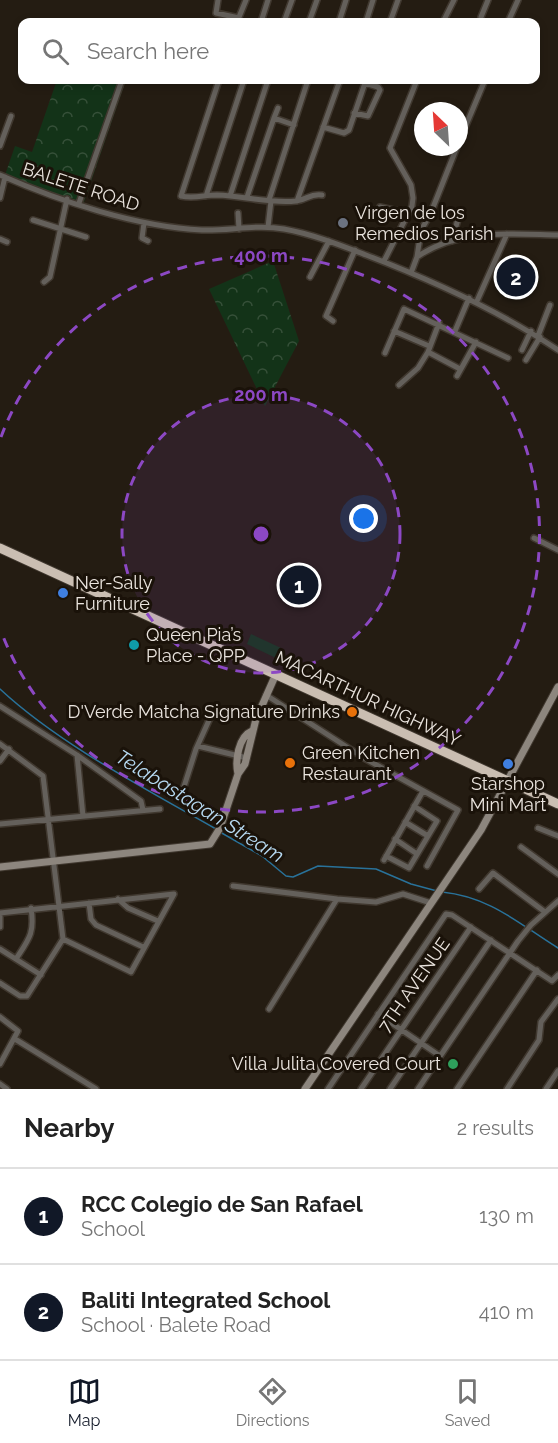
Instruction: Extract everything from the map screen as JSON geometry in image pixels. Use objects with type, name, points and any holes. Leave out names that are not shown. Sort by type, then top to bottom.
[{"type":"highway","name":"MACARTHUR HIGHWAY","points":[[0,548],[558,804]]},
{"type":"street","points":[[218,0],[216,13],[232,18]]},
{"type":"street","points":[[239,18],[246,0]]},
{"type":"street","points":[[262,18],[268,0]]},
{"type":"street","points":[[285,18],[292,0]]},
{"type":"street","points":[[310,18],[317,0]]},
{"type":"street","points":[[340,18],[346,0]]},
{"type":"street","points":[[367,18],[373,0]]},
{"type":"street","points":[[391,18],[398,0]]},
{"type":"street","points":[[445,18],[454,0]]},
{"type":"street","points":[[481,17],[488,0]]},
{"type":"street","points":[[510,18],[518,0]]},
{"type":"street","points":[[79,203],[121,84]]},
{"type":"street","points":[[218,84],[181,196],[196,198],[230,196],[270,201],[297,201],[312,193],[321,195]]},
{"type":"street","points":[[206,196],[243,84]]},
{"type":"street","points":[[230,196],[267,84]]},
{"type":"street","points":[[267,227],[270,201],[307,84]]},
{"type":"street","points":[[297,201],[339,84]]},
{"type":"street","points":[[324,127],[347,132],[364,84]]},
{"type":"street","points":[[354,113],[368,116],[380,90],[370,84]]},
{"type":"street","points":[[384,261],[413,198],[411,184],[390,148],[415,84]]},
{"type":"street","points":[[468,121],[483,84]]},
{"type":"street","points":[[247,197],[278,108]]},
{"type":"street","points":[[0,146],[11,116]]},
{"type":"street","points":[[274,118],[294,125]]},
{"type":"street","points":[[411,273],[417,257],[421,230],[453,156]]},
{"type":"street","points":[[0,198],[2,176]]},
{"type":"street","name":"BALETE ROAD","points":[[2,176],[120,218],[144,223],[201,230],[267,227],[329,241],[384,261],[469,298],[539,336],[558,350]]},
{"type":"street","points":[[44,282],[50,277],[67,199]]},
{"type":"street","points":[[380,207],[407,213]]},
{"type":"street","points":[[238,213],[238,229]]},
{"type":"street","points":[[452,240],[458,219]]},
{"type":"street","points":[[33,220],[86,237]]},
{"type":"street","points":[[144,223],[142,238],[148,241]]},
{"type":"street","points":[[417,257],[452,240],[507,234],[558,235]]},
{"type":"street","points":[[477,302],[507,234]]},
{"type":"street","points":[[0,239],[7,242]]},
{"type":"street","points":[[310,277],[329,241]]},
{"type":"street","points":[[333,321],[326,316],[355,250]]},
{"type":"street","points":[[455,331],[469,298]]},
{"type":"street","points":[[526,360],[539,336],[550,305]]},
{"type":"street","points":[[385,352],[403,309],[439,323],[508,358]]},
{"type":"street","points":[[399,385],[418,368],[439,323]]},
{"type":"street","points":[[394,331],[460,369]]},
{"type":"street","points":[[522,350],[531,332]]},
{"type":"street","points":[[457,376],[476,342]]},
{"type":"street","points":[[534,538],[558,550]]},
{"type":"street","points":[[0,867],[208,845],[220,828],[238,774],[247,758],[253,739],[252,731],[276,674]]},
{"type":"street","points":[[305,1089],[481,830],[558,687]]},
{"type":"street","points":[[266,695],[364,758],[456,809],[458,812],[455,818],[427,866]]},
{"type":"street","points":[[0,706],[77,755],[141,801],[143,810]]},
{"type":"street","points":[[181,796],[198,746],[215,707]]},
{"type":"street","points":[[238,774],[238,755],[244,737],[252,731]]},
{"type":"street","points":[[0,744],[43,776],[63,939],[41,975],[23,997],[0,982]]},
{"type":"street","points":[[198,746],[247,758]]},
{"type":"street","points":[[0,761],[9,749]]},
{"type":"street","points":[[77,755],[83,816]]},
{"type":"street","points":[[166,789],[198,808]]},
{"type":"street","points":[[414,806],[436,819],[408,868],[385,858],[395,839],[414,806],[423,791]]},
{"type":"street","points":[[0,824],[160,808]]},
{"type":"street","points":[[405,822],[428,836]]},
{"type":"street","points":[[538,828],[558,837]]},
{"type":"street","points":[[395,839],[417,854]]},
{"type":"street","points":[[521,847],[558,874]]},
{"type":"street","points":[[479,889],[493,873],[545,912]]},
{"type":"street","points":[[233,886],[376,902],[403,894],[433,900]]},
{"type":"street","points":[[0,927],[0,914],[58,904],[89,903],[174,893],[129,972],[63,939]]},
{"type":"street","points":[[118,899],[128,908],[158,921]]},
{"type":"street","points":[[269,1009],[337,899]]},
{"type":"street","points":[[418,1089],[510,952],[531,925],[558,901]]},
{"type":"street","points":[[89,903],[91,919],[96,926],[144,947]]},
{"type":"street","points":[[16,959],[34,926],[31,908]]},
{"type":"street","points":[[328,1089],[446,914],[452,915],[471,927],[552,981],[558,975]]},
{"type":"street","name":"7TH AVENUE","points":[[361,1089],[471,927]]},
{"type":"street","points":[[390,1089],[490,940]]},
{"type":"street","points":[[0,948],[41,975]]},
{"type":"street","points":[[458,1089],[537,970]]},
{"type":"street","points":[[507,1089],[539,1040],[541,1022],[558,999]]},
{"type":"street","points":[[378,1014],[440,1056]]},
{"type":"street","points":[[0,1017],[17,1028],[15,1039],[0,1064]]},
{"type":"street","points":[[15,1039],[96,1089]]},
{"type":"street","points":[[0,1049],[6,1054]]},
{"type":"street","points":[[546,1089],[558,1071]]},
{"type":"street","points":[[0,1084],[7,1089]]},
{"type":"green space","points":[[56,84],[125,84],[83,205],[4,178],[15,146],[32,152]]},
{"type":"green space","points":[[273,261],[299,341],[265,406],[209,289]]},
{"type":"green space","points":[[251,634],[281,648],[276,658],[247,644]]},
{"type":"waterway","name":"Telabastagan Stream","points":[[0,689],[23,709],[76,747],[132,782],[216,829]]},
{"type":"waterway","name":"Telabastagan Stream","points":[[220,832],[262,856],[286,876],[293,877],[318,866],[376,869],[411,884],[437,891]]},
{"type":"waterway","points":[[442,892],[475,899],[490,906],[558,948]]},
{"type":"place","name":"Virgen de los Remedios Parish","points":[[343,223]]},
{"type":"place","name":"Baliti Integrated School","points":[[516,277]]},
{"type":"place","name":"RCC Colegio de San Rafael","points":[[299,585]]},
{"type":"place","name":"Ner-Sally Furniture","points":[[63,593]]},
{"type":"place","name":"Queen Pia’s Place - QPP","points":[[134,645]]},
{"type":"place","name":"D'Verde Matcha Signature Drinks","points":[[352,712]]},
{"type":"place","name":"Green Kitchen Restaurant","points":[[290,763]]},
{"type":"place","name":"Starshop Mini Mart","points":[[508,764]]},
{"type":"place","name":"Villa Julita Covered Court","points":[[453,1064]]}]
